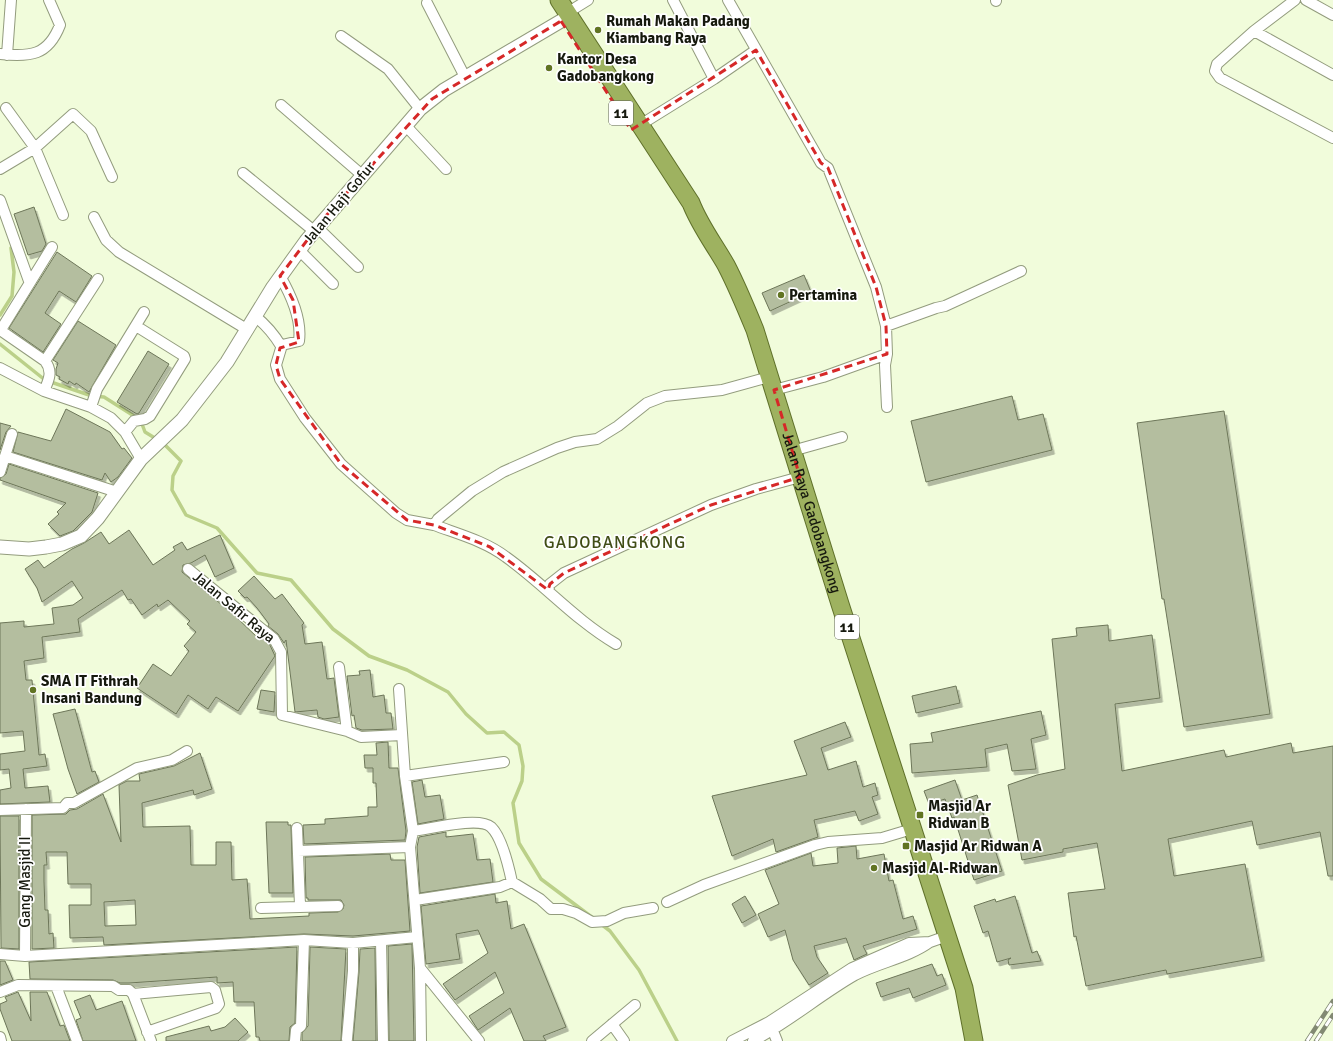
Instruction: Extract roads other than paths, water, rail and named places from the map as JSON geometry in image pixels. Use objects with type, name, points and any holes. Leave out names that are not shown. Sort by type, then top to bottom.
[{"type":"highway","name":"Jalan Raya Gadobangkong","points":[[548,0],[562,11],[640,124],[691,203],[698,222],[736,285],[755,330],[800,477],[946,936],[964,988],[974,1041]]},
{"type":"highway","name":"Jalan Raya Gadobangkong","points":[[562,11],[682,209],[698,222]]},
{"type":"street","points":[[11,0],[3,54],[37,53],[48,47],[60,25],[49,0]]},
{"type":"street","points":[[562,11],[588,0]]},
{"type":"street","points":[[673,0],[714,79]]},
{"type":"street","points":[[728,0],[821,163],[828,168],[876,287],[886,326],[887,354],[885,365],[887,407]]},
{"type":"street","points":[[1295,0],[1254,31],[1217,64],[1215,71],[1220,78],[1333,138]]},
{"type":"street","points":[[1306,0],[1333,15]]},
{"type":"street","points":[[427,3],[465,77]]},
{"type":"street","name":"Jalan Haji Gofur","points":[[141,459],[166,437],[182,420],[227,362],[280,276],[299,250],[420,109],[444,90],[562,11]]},
{"type":"street","points":[[1254,31],[1333,75]]},
{"type":"street","points":[[341,36],[388,70],[420,109]]},
{"type":"street","points":[[640,124],[714,79],[756,50]]},
{"type":"street","points":[[281,105],[362,175]]},
{"type":"street","points":[[6,108],[35,148],[64,215]]},
{"type":"street","points":[[0,169],[35,148],[73,114],[91,131],[112,177]]},
{"type":"street","points":[[406,126],[446,169]]},
{"type":"street","points":[[243,173],[316,229],[358,268]]},
{"type":"street","points":[[0,200],[29,281]]},
{"type":"street","points":[[94,217],[106,240],[115,249],[248,330]]},
{"type":"street","points":[[46,384],[50,367],[45,361],[4,332],[2,328],[29,281],[52,247]]},
{"type":"street","points":[[299,250],[333,284]]},
{"type":"street","points":[[886,326],[944,306],[1021,271]]},
{"type":"street","points":[[280,276],[293,300],[299,340],[281,346]]},
{"type":"street","points":[[45,361],[98,279]]},
{"type":"street","points":[[93,401],[144,312]]},
{"type":"street","points":[[255,316],[270,330],[281,346],[276,365],[280,379],[305,418],[341,464],[407,520],[434,525],[490,547],[506,556],[548,590],[567,608],[616,644]]},
{"type":"street","points":[[125,432],[134,421],[145,419],[150,416],[185,357],[136,326]]},
{"type":"street","points":[[434,525],[438,519],[472,491],[503,472],[557,448],[575,442],[597,438],[618,426],[647,403],[665,396],[722,390],[823,376],[887,354]]},
{"type":"street","points":[[0,368],[93,401],[125,432],[141,459],[117,492],[81,536],[62,544],[46,547],[29,549],[0,546]]},
{"type":"street","points":[[0,472],[12,434]]},
{"type":"street","points":[[792,451],[842,437]]},
{"type":"street","points":[[5,456],[117,492]]},
{"type":"street","points":[[548,590],[550,584],[564,573],[711,505],[756,489],[800,477]]},
{"type":"street","name":"Jalan Safir Raya","points":[[188,569],[279,644],[281,652],[282,715],[347,731],[360,736],[402,735]]},
{"type":"street","points":[[339,667],[347,731]]},
{"type":"street","points":[[399,689],[405,776],[413,831],[410,847],[420,968],[421,1041]]},
{"type":"street","points":[[0,810],[63,808],[67,803],[74,803],[137,768],[172,760],[187,751]]},
{"type":"street","points":[[405,776],[504,762]]},
{"type":"street","name":"Gang Masjid II","points":[[25,956],[26,809]]},
{"type":"street","points":[[413,831],[473,822],[487,824],[496,834],[512,882],[540,899],[551,909],[563,909],[576,913],[592,922],[607,921],[624,913],[653,908]]},
{"type":"street","points":[[297,828],[300,906]]},
{"type":"street","points":[[667,902],[704,885],[815,845],[828,842],[882,838],[912,829]]},
{"type":"street","points":[[298,851],[410,847]]},
{"type":"street","points":[[415,900],[500,887],[512,882]]},
{"type":"street","points":[[261,908],[338,906]]},
{"type":"street","points":[[753,1041],[773,1031],[856,975],[912,953],[930,942],[946,936]]},
{"type":"street","points":[[0,954],[25,956],[304,940],[353,943],[417,937]]},
{"type":"street","points":[[295,1041],[296,1030],[301,1026],[304,940]]},
{"type":"street","points":[[382,940],[383,1041]]},
{"type":"street","points":[[732,1041],[769,1022],[852,968],[909,943],[930,942]]},
{"type":"street","points":[[347,1039],[353,971],[353,943]]},
{"type":"street","points":[[420,968],[479,1041]]},
{"type":"street","points":[[0,992],[18,985],[113,986],[119,990],[128,990],[133,994],[149,1036],[216,1008],[218,1004],[215,990],[211,987],[133,994]]},
{"type":"street","points":[[56,986],[77,1041]]},
{"type":"street","points":[[592,1041],[635,1005]]},
{"type":"street","points":[[612,1024],[624,1041]]},
{"type":"street","points":[[773,1031],[777,1041]]},
{"type":"street","points":[[0,1037],[1,1041]]},
{"type":"waterway","points":[[0,315],[12,296],[14,272],[11,248]]},
{"type":"waterway","points":[[0,344],[45,380],[92,396],[104,397],[134,416],[142,424],[145,432],[163,443],[181,461],[173,476],[172,490],[186,515],[217,528],[257,573],[291,580],[333,629],[369,656],[407,670],[448,692],[466,714],[487,733],[504,732],[519,745],[523,766],[522,781],[513,803],[519,843],[541,879],[593,918]]},
{"type":"waterway","points":[[601,924],[610,931],[639,970],[677,1041]]},
{"type":"railway","points":[[1307,1041],[1333,1001]]},
{"type":"railway","points":[[1316,1041],[1333,1015]]},
{"type":"place","name":"Rumah Makan Padang Kiambang Raya","points":[[598,30]]},
{"type":"place","name":"Kantor Desa Gadobangkong","points":[[549,68]]},
{"type":"place","name":"Pertamina","points":[[781,295]]},
{"type":"place","name":"SMA IT Fithrah Insani Bandung","points":[[33,690]]},
{"type":"place","name":"Masjid Ar Ridwan B","points":[[920,815]]},
{"type":"place","name":"Masjid Ar Ridwan A","points":[[906,846]]},
{"type":"place","name":"Masjid Al-Ridwan","points":[[874,868]]},
{"type":"district","name":"GADOBANGKONG","points":[[615,542]]}]
